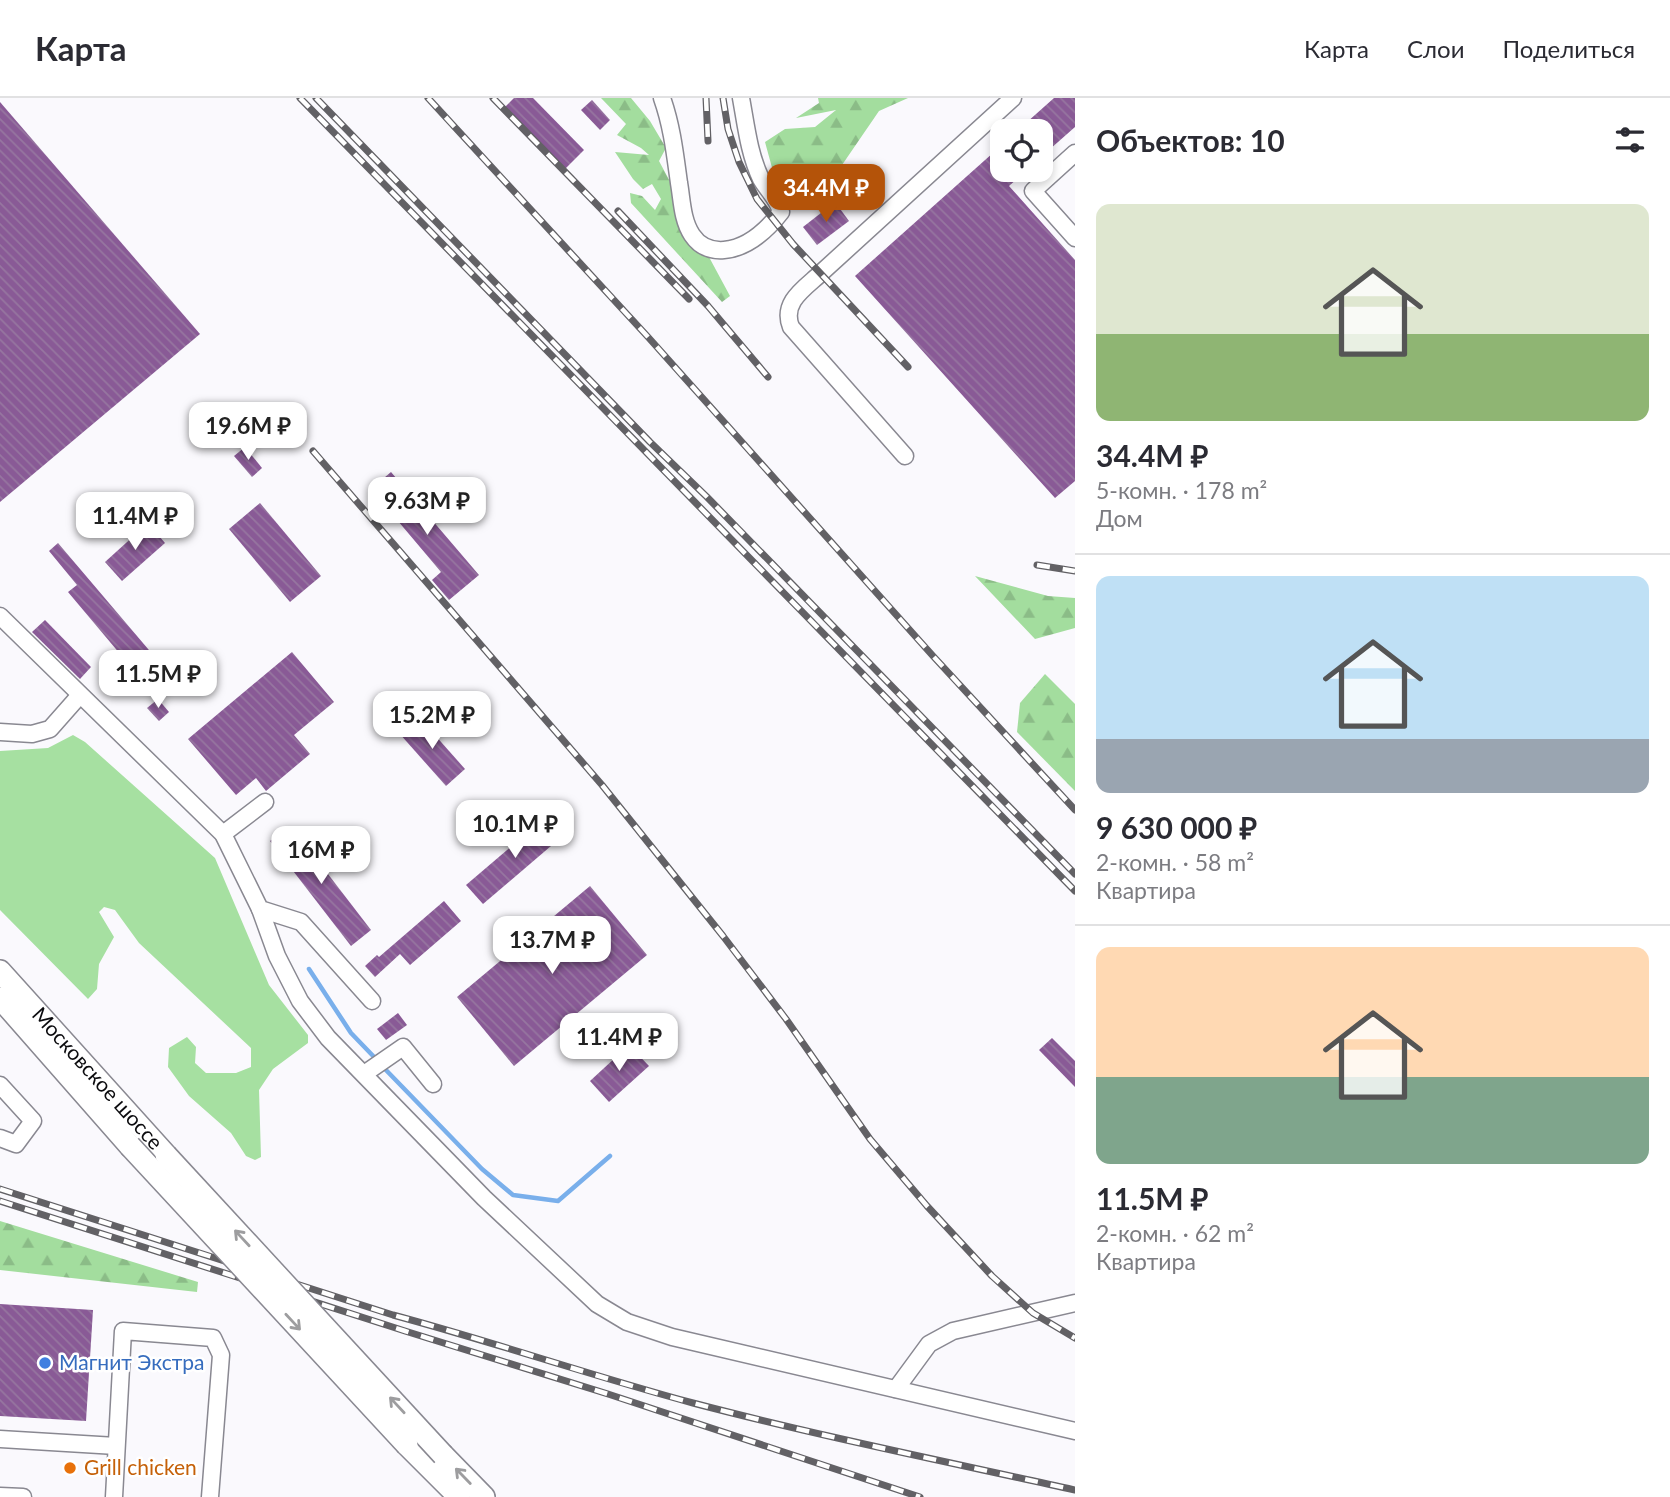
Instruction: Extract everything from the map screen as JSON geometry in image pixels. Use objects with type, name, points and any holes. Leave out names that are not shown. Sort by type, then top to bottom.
[{"type":"main road","name":"Московское шоссе","points":[[0,971],[166,1156],[484,1497]]},
{"type":"main road","name":"Московское шоссе","points":[[0,998],[130,1146],[407,1445],[459,1497]]},
{"type":"street","points":[[662,98],[669,119],[685,220],[692,236],[703,247],[716,250],[739,247],[756,238],[781,212],[779,204],[762,180],[752,156],[741,98]]},
{"type":"street","points":[[905,456],[791,327],[787,318],[788,309],[792,300],[1013,98]]},
{"type":"street","points":[[1075,153],[1033,191],[1075,238]]},
{"type":"street","points":[[0,616],[223,834],[260,909],[277,956],[300,1001],[328,1038],[484,1198],[597,1304],[627,1322],[673,1338],[1075,1431]]},
{"type":"street","points":[[0,732],[32,734],[50,729],[80,695]]},
{"type":"street","points":[[223,834],[265,802]]},
{"type":"street","points":[[260,909],[300,922],[372,1002]]},
{"type":"street","points":[[364,1074],[403,1047],[433,1084]]},
{"type":"street","points":[[0,1085],[33,1121],[16,1143],[0,1138]]},
{"type":"street","points":[[896,1389],[929,1344],[953,1331],[1075,1303]]},
{"type":"street","points":[[114,1497],[123,1331],[213,1338],[221,1355],[211,1497]]},
{"type":"street","points":[[0,1439],[116,1446]]},
{"type":"street","points":[[0,1496],[23,1497]]},
{"type":"green space","points":[[601,98],[631,98],[650,121],[666,148],[659,161],[674,189],[689,244],[709,257],[730,296],[722,302],[631,203],[630,193],[642,196],[655,210],[661,199],[652,184],[643,189],[633,179],[615,152],[649,155],[617,135],[626,124]]},
{"type":"green space","points":[[818,98],[908,98],[879,111],[829,184],[804,171],[788,181],[774,175],[765,142],[785,129],[815,127],[836,110],[796,118],[819,103]]},
{"type":"green space","points":[[975,576],[1048,596],[1075,598],[1075,628],[1035,639]]},
{"type":"green space","points":[[1045,674],[1075,704],[1075,791],[1017,732],[1020,703]]},
{"type":"green space","points":[[73,735],[85,742],[215,858],[269,985],[308,1035],[308,1043],[273,1069],[259,1090],[261,1157],[255,1160],[246,1156],[231,1133],[189,1096],[168,1067],[169,1048],[187,1037],[196,1047],[195,1063],[206,1073],[236,1073],[251,1067],[251,1048],[139,943],[115,910],[104,907],[99,912],[114,937],[99,964],[97,989],[88,999],[0,910],[0,751],[48,748]]},
{"type":"green space","points":[[0,1221],[198,1282],[197,1292],[0,1270]]},
{"type":"building","points":[[514,98],[533,98],[584,150],[565,169],[505,107]]},
{"type":"building","points":[[1054,98],[1075,98],[1075,127],[1053,146],[1053,119],[1030,119]]},
{"type":"building","points":[[592,100],[610,120],[600,130],[581,110]]},
{"type":"building","points":[[0,102],[200,334],[0,502]]},
{"type":"building","points":[[990,156],[990,182],[1014,182],[1009,186],[1075,260],[1075,481],[1055,498],[855,276]]},
{"type":"building","points":[[835,202],[849,221],[817,245],[803,227]]},
{"type":"building","points":[[245,447],[262,468],[252,477],[234,456]]},
{"type":"building","points":[[391,472],[479,575],[449,600],[432,580],[441,572],[371,489]]},
{"type":"building","points":[[260,503],[321,576],[290,602],[229,529]]},
{"type":"building","points":[[148,523],[165,543],[122,581],[105,562]]},
{"type":"building","points":[[58,543],[171,676],[152,692],[68,592],[77,585],[49,551]]},
{"type":"building","points":[[45,620],[91,667],[80,679],[32,632]]},
{"type":"building","points":[[292,652],[334,702],[294,735],[310,754],[266,791],[256,778],[236,795],[188,739]]},
{"type":"building","points":[[158,699],[169,712],[159,721],[147,708]]},
{"type":"building","points":[[418,716],[465,769],[446,786],[399,733]]},
{"type":"building","points":[[548,815],[565,834],[483,904],[466,885]]},
{"type":"building","points":[[291,826],[371,930],[351,946],[270,841]]},
{"type":"building","points":[[590,886],[647,955],[514,1066],[457,997]]},
{"type":"building","points":[[444,901],[461,921],[410,965],[400,954],[375,977],[365,966]]},
{"type":"building","points":[[398,1013],[407,1025],[386,1040],[377,1029]]},
{"type":"building","points":[[1052,1038],[1075,1061],[1075,1087],[1039,1050]]},
{"type":"building","points":[[629,1045],[649,1066],[609,1102],[590,1081]]},
{"type":"building","name":"Магнит Экстра","points":[[0,1304],[93,1310],[86,1421],[0,1416]]},
{"type":"waterway","points":[[309,969],[351,1033],[376,1059]]},
{"type":"waterway","points":[[384,1068],[482,1169],[513,1195],[558,1201],[610,1156]]},
{"type":"railway","points":[[300,98],[1075,891]]},
{"type":"railway","points":[[316,98],[1075,874]]},
{"type":"railway","points":[[428,98],[1075,810]]},
{"type":"railway","points":[[493,98],[689,299]]},
{"type":"railway","points":[[706,98],[708,141]]},
{"type":"railway","points":[[723,98],[728,129],[739,162],[757,199],[793,244],[908,367]]},
{"type":"railway","points":[[618,211],[708,306],[768,377]]},
{"type":"railway","points":[[313,451],[602,785],[786,1019],[870,1139],[927,1206],[992,1276],[1033,1313],[1075,1338]]},
{"type":"railway","points":[[1037,565],[1075,571]]},
{"type":"railway","points":[[0,1189],[393,1315],[655,1393],[788,1427],[1075,1490]]},
{"type":"railway","points":[[0,1201],[608,1394],[920,1497]]},
{"type":"place","name":"Магнит Экстра","points":[[45,1363]]},
{"type":"place","name":"Grill chicken","points":[[70,1468]]}]
